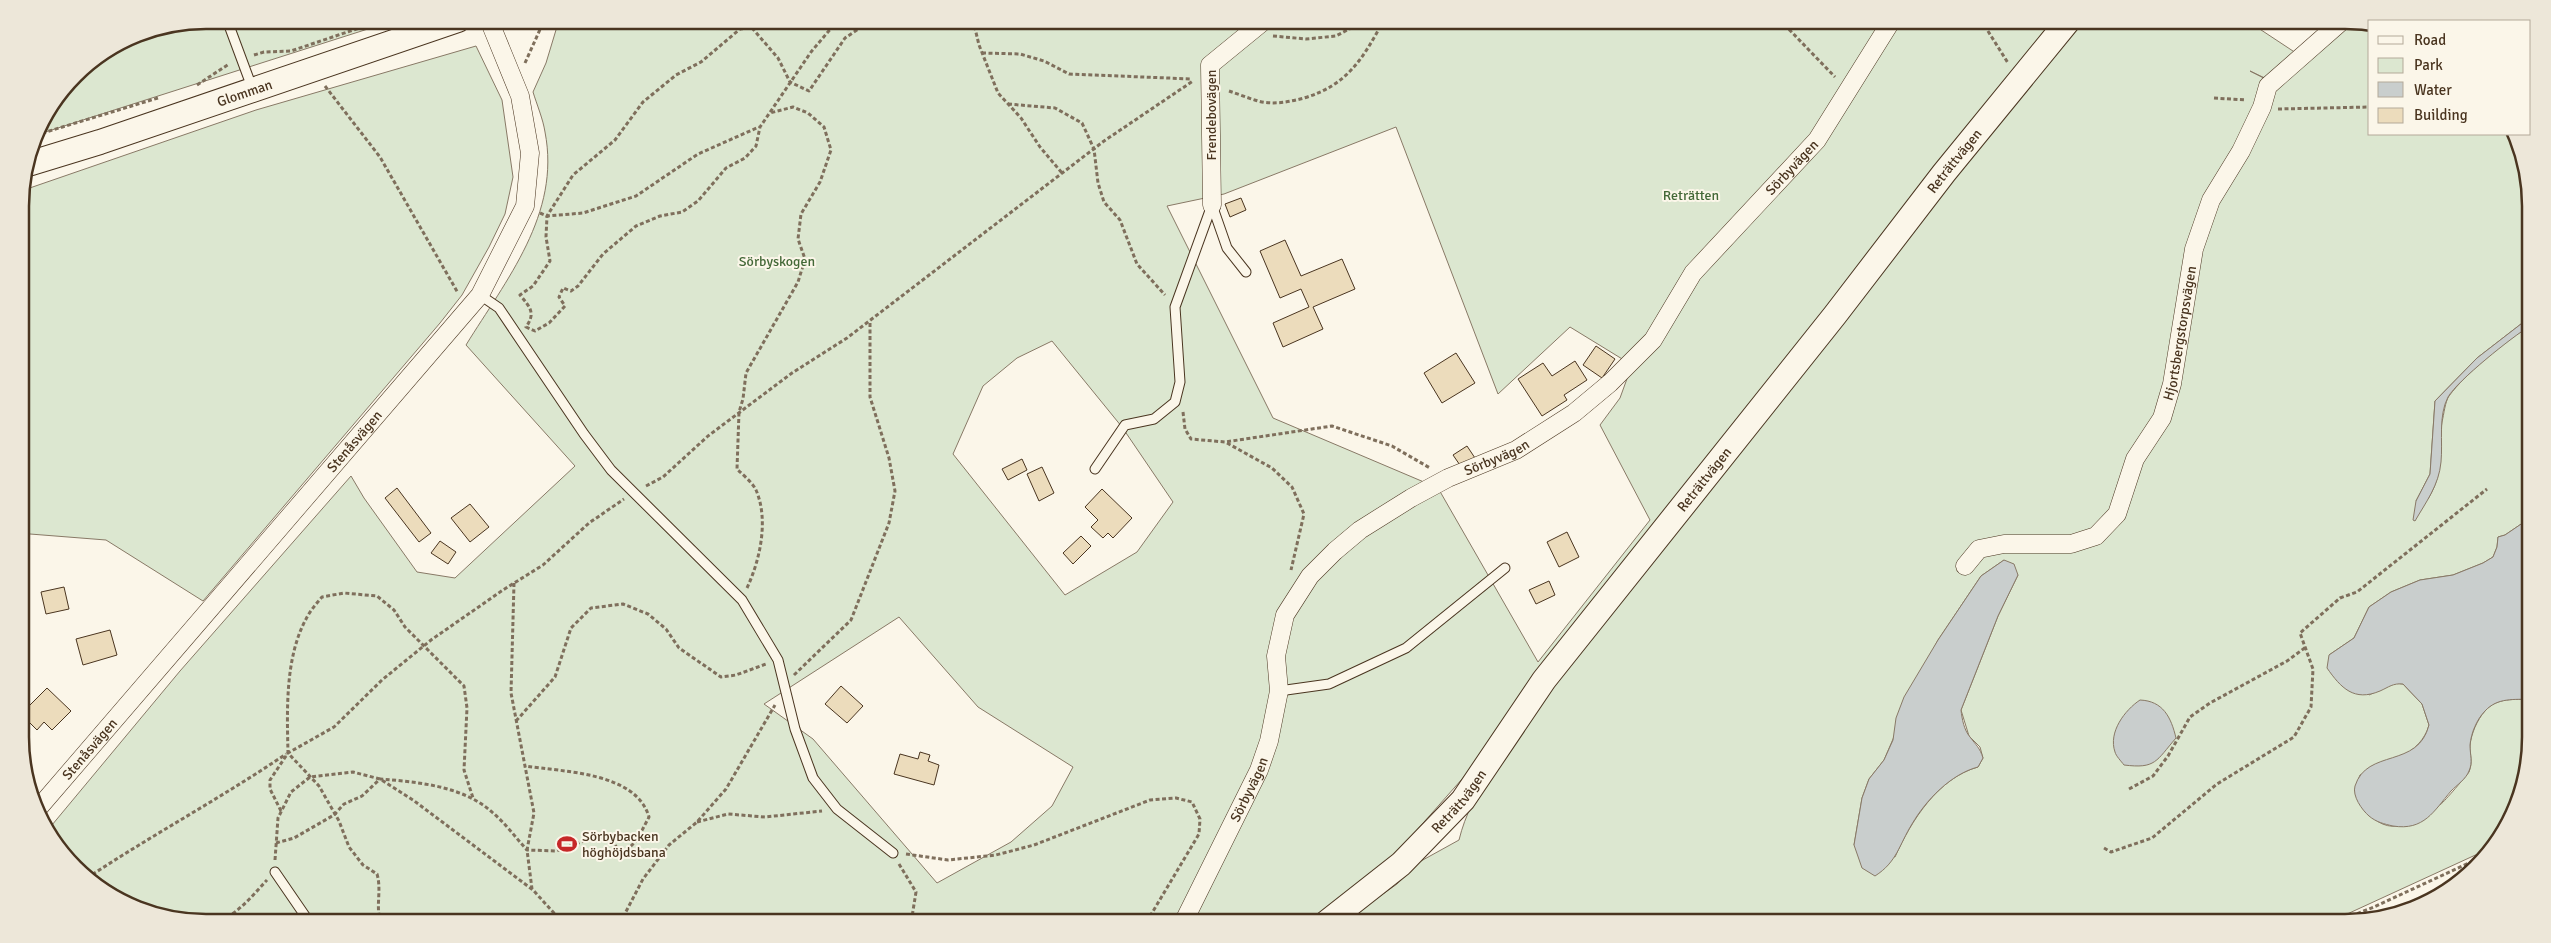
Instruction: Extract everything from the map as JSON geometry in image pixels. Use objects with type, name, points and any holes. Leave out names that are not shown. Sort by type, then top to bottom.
[{"type":"street","name":"Glomman","points":[[34,162],[253,91],[432,29]]},
{"type":"street","name":"Stenåsvägen","points":[[42,804],[480,295],[525,206],[530,153],[520,96],[493,29]]},
{"type":"street","name":"Frendebovägen","points":[[1212,205],[1210,65],[1265,29]]},
{"type":"street","name":"Sörbyvägen","points":[[1187,914],[1259,770],[1269,741],[1279,691],[1276,656],[1285,615],[1310,576],[1360,530],[1411,498],[1448,478],[1516,450],[1574,413],[1610,383],[1653,340],[1693,272],[1817,140],[1886,29]]},
{"type":"street","name":"Reträttvägen","points":[[1337,914],[1401,864],[1463,800],[1544,680],[2062,29]]},
{"type":"street","name":"Hjortsbergstorpsvägen","points":[[1965,566],[1979,549],[2004,544],[2071,544],[2096,536],[2117,514],[2135,459],[2162,418],[2172,384],[2194,249],[2211,200],[2242,151],[2262,107],[2268,86],[2333,29]]},
{"type":"lane","points":[[230,29],[253,91]]},
{"type":"lane","points":[[1212,205],[1227,248],[1246,272]]},
{"type":"lane","points":[[1094,469],[1126,425],[1154,419],[1174,402],[1180,382],[1175,307],[1212,205]]},
{"type":"lane","points":[[480,295],[500,308],[584,434],[611,470],[742,600],[778,660],[795,729],[813,778],[837,809],[893,852]]},
{"type":"lane","points":[[1279,691],[1329,684],[1406,648],[1505,568]]},
{"type":"lane","points":[[275,872],[304,914]]},
{"type":"path","points":[[191,88],[222,68],[241,59],[264,52],[291,51],[356,29]]},
{"type":"path","points":[[515,83],[540,29]]},
{"type":"path","points":[[746,29],[740,30],[701,62],[676,74],[643,102],[615,140],[573,175],[547,216],[546,238],[550,262],[533,286],[520,295],[532,310],[532,318],[526,327],[535,331],[550,323],[565,306],[559,297],[563,288],[571,291],[578,286],[603,254],[636,226],[660,216],[682,212],[698,201],[726,168],[745,158],[756,146],[760,127],[811,52],[830,29]]},
{"type":"path","points":[[753,29],[778,58],[790,82],[809,91],[845,38],[858,29]]},
{"type":"path","points":[[975,29],[982,53],[998,93],[1062,174]]},
{"type":"path","points":[[1271,29],[1306,39],[1336,36],[1349,29]]},
{"type":"path","points":[[1209,83],[1259,101],[1287,102],[1321,93],[1344,79],[1350,73],[1366,54],[1379,29]]},
{"type":"path","points":[[1788,29],[1816,60],[1848,89]]},
{"type":"path","points":[[1987,29],[2020,80]]},
{"type":"path","points":[[93,874],[232,791],[288,753],[334,727],[382,680],[424,646],[514,582],[543,565],[589,523],[633,493],[663,477],[708,436],[739,412],[792,373],[847,338],[1094,149],[1196,79],[1069,74],[1044,61],[1020,54],[982,53]]},
{"type":"path","points":[[312,70],[380,157],[467,309]]},
{"type":"path","points":[[45,132],[163,96]]},
{"type":"path","points":[[2214,98],[2249,100],[2262,107],[2286,110],[2368,107]]},
{"type":"path","points":[[1008,104],[1055,108],[1082,122],[1094,149],[1098,183],[1104,202],[1120,220],[1137,264],[1175,307]]},
{"type":"path","points":[[742,600],[757,565],[761,531],[760,504],[755,488],[737,469],[739,412],[746,373],[798,282],[805,259],[798,239],[801,214],[820,182],[831,150],[824,127],[808,113],[793,107],[769,114]]},
{"type":"path","points":[[525,206],[547,216],[583,213],[636,196],[698,154],[760,127]]},
{"type":"path","points":[[625,914],[643,878],[670,845],[697,822],[726,789],[788,681],[851,620],[889,523],[895,490],[889,458],[870,398],[870,320]]},
{"type":"path","points":[[1180,382],[1185,429],[1191,439],[1225,442],[1332,426],[1392,446],[1448,478]]},
{"type":"path","points":[[1225,442],[1272,468],[1292,487],[1304,514],[1290,577]]},
{"type":"path","points":[[2104,848],[2111,852],[2152,838],[2217,784],[2294,737],[2312,707],[2313,669],[2300,633],[2340,598],[2357,592],[2486,489]]},
{"type":"path","points":[[514,582],[511,693],[534,813],[527,850],[532,890]]},
{"type":"path","points":[[281,811],[270,789],[270,780],[288,753],[289,695],[297,642],[306,618],[322,597],[344,593],[378,596],[394,610],[424,646],[464,686],[467,708],[464,770],[473,798]]},
{"type":"path","points":[[516,721],[555,677],[571,628],[591,608],[623,604],[648,614],[666,629],[679,648],[721,676],[736,675],[778,660]]},
{"type":"path","points":[[2129,789],[2153,776],[2168,756],[2190,717],[2210,703],[2287,661],[2306,648]]},
{"type":"path","points":[[288,753],[319,786],[334,814],[340,821],[349,847],[363,865],[377,874],[381,887],[378,914]]},
{"type":"path","points":[[231,914],[245,904],[275,872],[278,818],[291,792],[310,778],[353,772],[380,779],[422,783],[473,798],[494,813],[527,850],[556,851],[587,840],[609,836],[617,848],[626,851],[637,840],[649,817],[645,804],[630,790],[610,780],[525,766]]},
{"type":"path","points":[[276,843],[294,838],[334,814],[344,804],[362,796],[380,779]]},
{"type":"path","points":[[380,779],[413,800],[532,890],[555,914]]},
{"type":"path","points":[[893,852],[948,860],[996,854],[1034,846],[1150,800],[1176,798],[1192,802],[1200,819],[1199,834],[1151,914]]},
{"type":"path","points":[[697,822],[728,814],[765,817],[837,809]]},
{"type":"path","points":[[893,852],[916,892],[912,914]]},
{"type":"path","points":[[2355,914],[2469,863]]},
{"type":"green space","points":[[194,29],[368,29],[45,132],[52,117],[65,98],[89,73],[117,52],[149,38],[171,32]]},
{"type":"green space","name":"Sörbyskogen","points":[[556,29],[2048,29],[1470,770],[1363,891],[1328,914],[194,914],[171,911],[149,905],[117,891],[98,878],[73,854],[52,825],[180,671],[351,476],[364,498],[417,572],[455,578],[575,466],[466,345],[513,271],[538,218],[545,191],[548,162],[544,127],[533,92],[546,63]],"holes":[[[1396,127],[1498,394],[1570,327],[1632,365],[1620,398],[1600,425],[1650,520],[1538,662],[1438,488],[1273,418],[1167,206],[1224,194]],[[1052,341],[1122,427],[1173,502],[1137,552],[1065,595],[953,454],[983,386],[1017,358]],[[899,617],[978,707],[1073,767],[1052,806],[1011,842],[937,883],[813,739],[764,704]]]},
{"type":"green space","points":[[2069,29],[2260,29],[2299,55],[2269,80],[2250,71],[2279,86],[2343,29],[2368,30],[2368,135],[2508,135],[2519,171],[2522,194],[2522,323],[2477,358],[2435,401],[2430,474],[2416,501],[2428,499],[2437,479],[2442,422],[2449,396],[2486,358],[2522,331],[2522,523],[2505,535],[2498,537],[2493,557],[2483,563],[2453,575],[2420,580],[2391,592],[2369,607],[2354,638],[2329,655],[2369,695],[2394,683],[2403,684],[2422,704],[2429,725],[2425,735],[2418,744],[2401,757],[2360,775],[2356,786],[2356,797],[2364,809],[2375,819],[2387,826],[2401,825],[2441,804],[2469,772],[2471,762],[2470,746],[2473,732],[2485,711],[2500,701],[2522,699],[2521,760],[2513,794],[2499,826],[2478,854],[2347,914],[1355,914],[1397,884],[1421,861],[1459,840],[1472,804],[1502,754],[1536,707]],"holes":[[[2004,560],[2018,575],[1998,616],[1961,710],[1969,736],[1980,747],[1983,758],[1978,767],[1950,781],[1938,791],[1909,829],[1895,857],[1854,845],[1862,798],[1869,779],[1884,760],[1924,667],[1938,640],[1981,576]]]},
{"type":"green space","points":[[476,46],[502,100],[513,177],[505,214],[462,295],[203,601],[106,540],[29,535],[30,188],[256,110]]},
{"type":"water","points":[[2522,323],[2522,331],[2462,380],[2448,397],[2443,412],[2441,462],[2438,478],[2428,500],[2415,521],[2413,520],[2416,501],[2430,474],[2435,401],[2477,358]]},
{"type":"water","points":[[2522,523],[2522,699],[2495,703],[2482,714],[2472,736],[2470,745],[2471,765],[2468,774],[2427,818],[2404,827],[2383,824],[2372,818],[2361,807],[2356,798],[2355,786],[2361,774],[2370,767],[2404,754],[2414,748],[2423,739],[2429,725],[2422,704],[2403,684],[2394,685],[2371,694],[2355,694],[2343,687],[2327,668],[2329,655],[2354,638],[2369,607],[2391,592],[2420,580],[2453,575],[2483,563],[2493,557],[2498,537],[2505,535]]},
{"type":"water","points":[[2004,560],[2014,564],[2018,575],[1998,616],[1961,710],[1966,731],[1983,758],[1978,767],[1958,775],[1932,797],[1912,824],[1893,859],[1875,876],[1862,868],[1854,845],[1862,798],[1869,779],[1884,760],[1893,740],[1896,718],[1904,697],[1938,640],[1981,576]]},
{"type":"water","points":[[2140,700],[2155,703],[2165,711],[2172,723],[2176,738],[2154,762],[2143,766],[2124,765],[2117,757],[2113,744],[2114,737],[2119,722],[2134,704]]},
{"type":"building","points":[[1241,198],[1246,210],[1230,217],[1225,204]]},
{"type":"building","points":[[1285,240],[1301,276],[1342,259],[1355,289],[1313,307],[1323,329],[1283,347],[1273,323],[1309,307],[1301,289],[1280,298],[1260,251]]},
{"type":"building","points":[[1596,346],[1615,359],[1602,378],[1583,365]]},
{"type":"building","points":[[1456,353],[1475,383],[1442,403],[1424,373]]},
{"type":"building","points":[[1575,361],[1587,380],[1564,395],[1567,400],[1542,416],[1518,379],[1543,363],[1552,376]]},
{"type":"building","points":[[1467,446],[1477,461],[1464,471],[1453,455]]},
{"type":"building","points":[[1022,459],[1027,470],[1008,480],[1002,469]]},
{"type":"building","points":[[1042,467],[1054,493],[1039,501],[1027,474]]},
{"type":"building","points":[[397,488],[431,533],[419,542],[385,498]]},
{"type":"building","points":[[1102,489],[1132,518],[1113,538],[1108,533],[1103,538],[1091,527],[1098,520],[1085,507]]},
{"type":"building","points":[[470,504],[489,527],[470,542],[451,518]]},
{"type":"building","points":[[1567,532],[1579,557],[1559,567],[1547,542]]},
{"type":"building","points":[[1081,536],[1091,546],[1073,564],[1063,553]]},
{"type":"building","points":[[440,541],[456,552],[448,564],[431,553]]},
{"type":"building","points":[[1549,581],[1555,595],[1536,604],[1529,590]]},
{"type":"building","points":[[64,587],[69,609],[46,614],[41,592]]},
{"type":"building","points":[[110,630],[117,655],[83,665],[76,639]]},
{"type":"building","points":[[841,686],[863,706],[847,723],[825,704]]},
{"type":"building","points":[[47,688],[71,711],[52,730],[44,722],[37,730],[29,722],[29,706]]},
{"type":"building","points":[[920,752],[930,755],[928,761],[939,765],[934,785],[894,774],[900,754],[918,759]]},
{"type":"place","name":"Sörbybacken höghöjdsbana","points":[[567,844]]},
{"type":"park label","name":"Reträtten","points":[[1691,195]]}]
